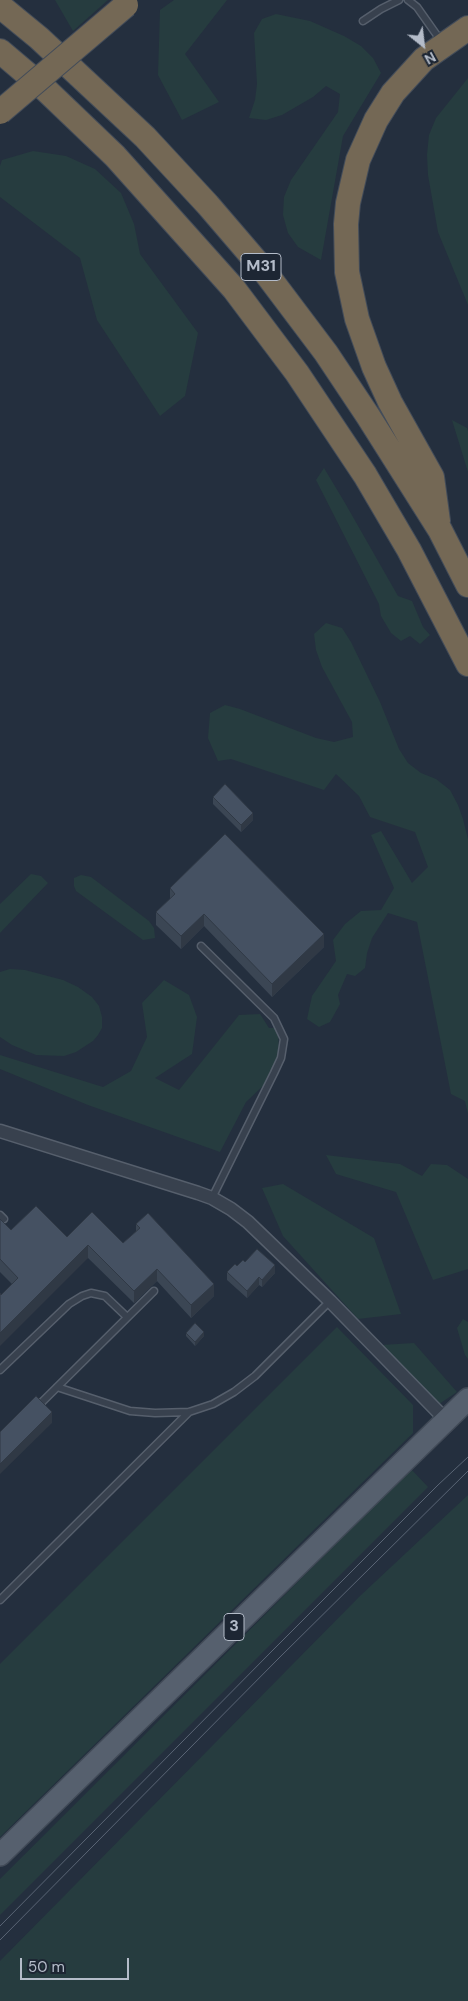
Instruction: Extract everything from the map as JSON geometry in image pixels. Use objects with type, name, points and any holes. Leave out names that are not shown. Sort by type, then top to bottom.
[{"type":"highway","points":[[0,112],[129,2]]},
{"type":"highway","name":"M31","points":[[0,6],[40,38],[145,137],[208,205],[262,268],[326,352],[440,530],[468,585]]},
{"type":"highway","points":[[440,530],[432,477],[390,402],[361,333],[351,296],[345,246],[346,224],[352,183],[358,160],[376,120],[393,93],[424,60],[443,44],[468,28]]},
{"type":"highway","name":"M31","points":[[0,50],[46,90],[116,156],[234,290],[297,373],[360,466],[409,550],[468,664]]},
{"type":"main road","name":"3","points":[[0,1855],[468,1399]]},
{"type":"street","points":[[0,1131],[212,1198],[248,1222],[330,1301],[446,1420]]},
{"type":"lane","points":[[363,21],[399,0]]},
{"type":"lane","points":[[408,0],[418,7],[443,44]]},
{"type":"lane","points":[[201,946],[274,1018],[284,1039],[281,1058],[212,1198]]},
{"type":"lane","points":[[40,1404],[154,1291]]},
{"type":"lane","points":[[0,1370],[69,1304],[82,1296],[91,1293],[105,1296],[127,1318]]},
{"type":"lane","points":[[57,1387],[130,1410],[155,1413],[189,1412],[213,1404],[234,1392],[255,1376],[330,1301]]},
{"type":"lane","points":[[0,1600],[189,1412]]},
{"type":"green space","points":[[55,0],[108,0],[73,31]]},
{"type":"green space","points":[[174,0],[227,0],[185,54],[219,102],[182,120],[158,75],[160,10]]},
{"type":"green space","points":[[276,14],[310,21],[344,36],[361,46],[373,58],[381,73],[343,136],[321,260],[298,247],[288,233],[283,215],[284,197],[291,180],[338,112],[340,94],[326,86],[313,97],[282,115],[266,120],[249,118],[255,100],[257,84],[254,33],[262,19]]},
{"type":"green space","points":[[468,78],[468,305],[438,232],[428,175],[427,155],[429,135],[436,118]]},
{"type":"green space","points":[[33,151],[66,156],[95,169],[121,193],[134,224],[140,254],[198,333],[185,396],[160,416],[97,320],[80,258],[0,197],[0,166],[2,160]]},
{"type":"green space","points":[[452,420],[467,428],[468,431],[468,472]]},
{"type":"green space","points":[[324,468],[398,596],[412,601],[423,627],[430,635],[420,644],[410,636],[401,641],[391,633],[381,616],[379,604],[316,480]]},
{"type":"green space","points":[[326,623],[342,628],[351,642],[380,702],[399,749],[408,763],[421,773],[436,779],[450,790],[463,819],[468,839],[468,1114],[465,1101],[451,1094],[417,922],[388,913],[372,938],[365,968],[355,976],[347,974],[338,995],[340,1004],[330,1022],[319,1027],[307,1019],[312,996],[336,961],[333,940],[345,924],[361,911],[381,910],[394,888],[371,835],[381,831],[412,883],[428,867],[415,832],[370,817],[359,796],[336,774],[324,790],[231,759],[218,761],[208,738],[210,713],[225,705],[316,738],[334,742],[353,737],[352,722],[322,667],[316,650],[314,634]]},
{"type":"green space","points":[[31,874],[41,876],[48,883],[0,933],[0,904]]},
{"type":"green space","points":[[81,875],[91,877],[149,921],[154,928],[155,938],[143,940],[76,891],[74,878]]},
{"type":"green space","points":[[10,969],[25,970],[63,980],[78,987],[92,997],[99,1006],[102,1017],[102,1028],[98,1035],[93,1041],[76,1052],[64,1056],[36,1055],[12,1045],[0,1037],[0,972]]},
{"type":"green space","points":[[164,980],[189,995],[197,1017],[192,1054],[155,1078],[179,1090],[239,1015],[260,1014],[269,1028],[278,1028],[279,1054],[264,1085],[246,1102],[220,1152],[88,1105],[0,1069],[0,1055],[103,1087],[131,1071],[147,1037],[142,1003]]},
{"type":"green space","points":[[326,1155],[400,1164],[422,1176],[431,1164],[447,1165],[468,1179],[468,1269],[433,1280],[396,1192],[336,1174]]},
{"type":"green space","points":[[283,1184],[374,1238],[401,1314],[358,1319],[283,1236],[262,1188]]},
{"type":"green space","points":[[463,1319],[468,1322],[468,1359],[457,1328]]},
{"type":"green space","points":[[337,1327],[413,1405],[413,1433],[0,1837],[0,1664]]},
{"type":"green space","points":[[414,1343],[457,1392],[439,1404],[381,1345]]},
{"type":"green space","points":[[411,1469],[428,1487],[0,1915],[0,1879]]},
{"type":"green space","points":[[468,1495],[468,2001],[0,2001],[0,1961],[360,1596]]},
{"type":"building","points":[[225,784],[253,813],[241,825],[213,797]]},
{"type":"building","points":[[225,834],[324,934],[272,984],[204,914],[181,936],[156,912],[175,894],[170,888]]},
{"type":"building","points":[[36,1206],[67,1237],[92,1212],[123,1243],[140,1228],[136,1224],[148,1213],[214,1284],[191,1305],[157,1269],[134,1291],[88,1245],[0,1333],[0,1293],[1,1295],[18,1278],[0,1259],[0,1219],[11,1230]]},
{"type":"building","points":[[257,1249],[275,1265],[262,1280],[259,1277],[247,1291],[227,1272],[235,1264],[237,1266],[243,1260],[245,1262]]},
{"type":"building","points":[[195,1323],[204,1332],[195,1342],[186,1333]]},
{"type":"building","points":[[36,1396],[52,1412],[0,1464],[0,1432]]},
{"type":"tram line","points":[[0,1926],[272,1651],[468,1457]]},
{"type":"tram line","points":[[0,1940],[279,1658],[468,1471]]}]
